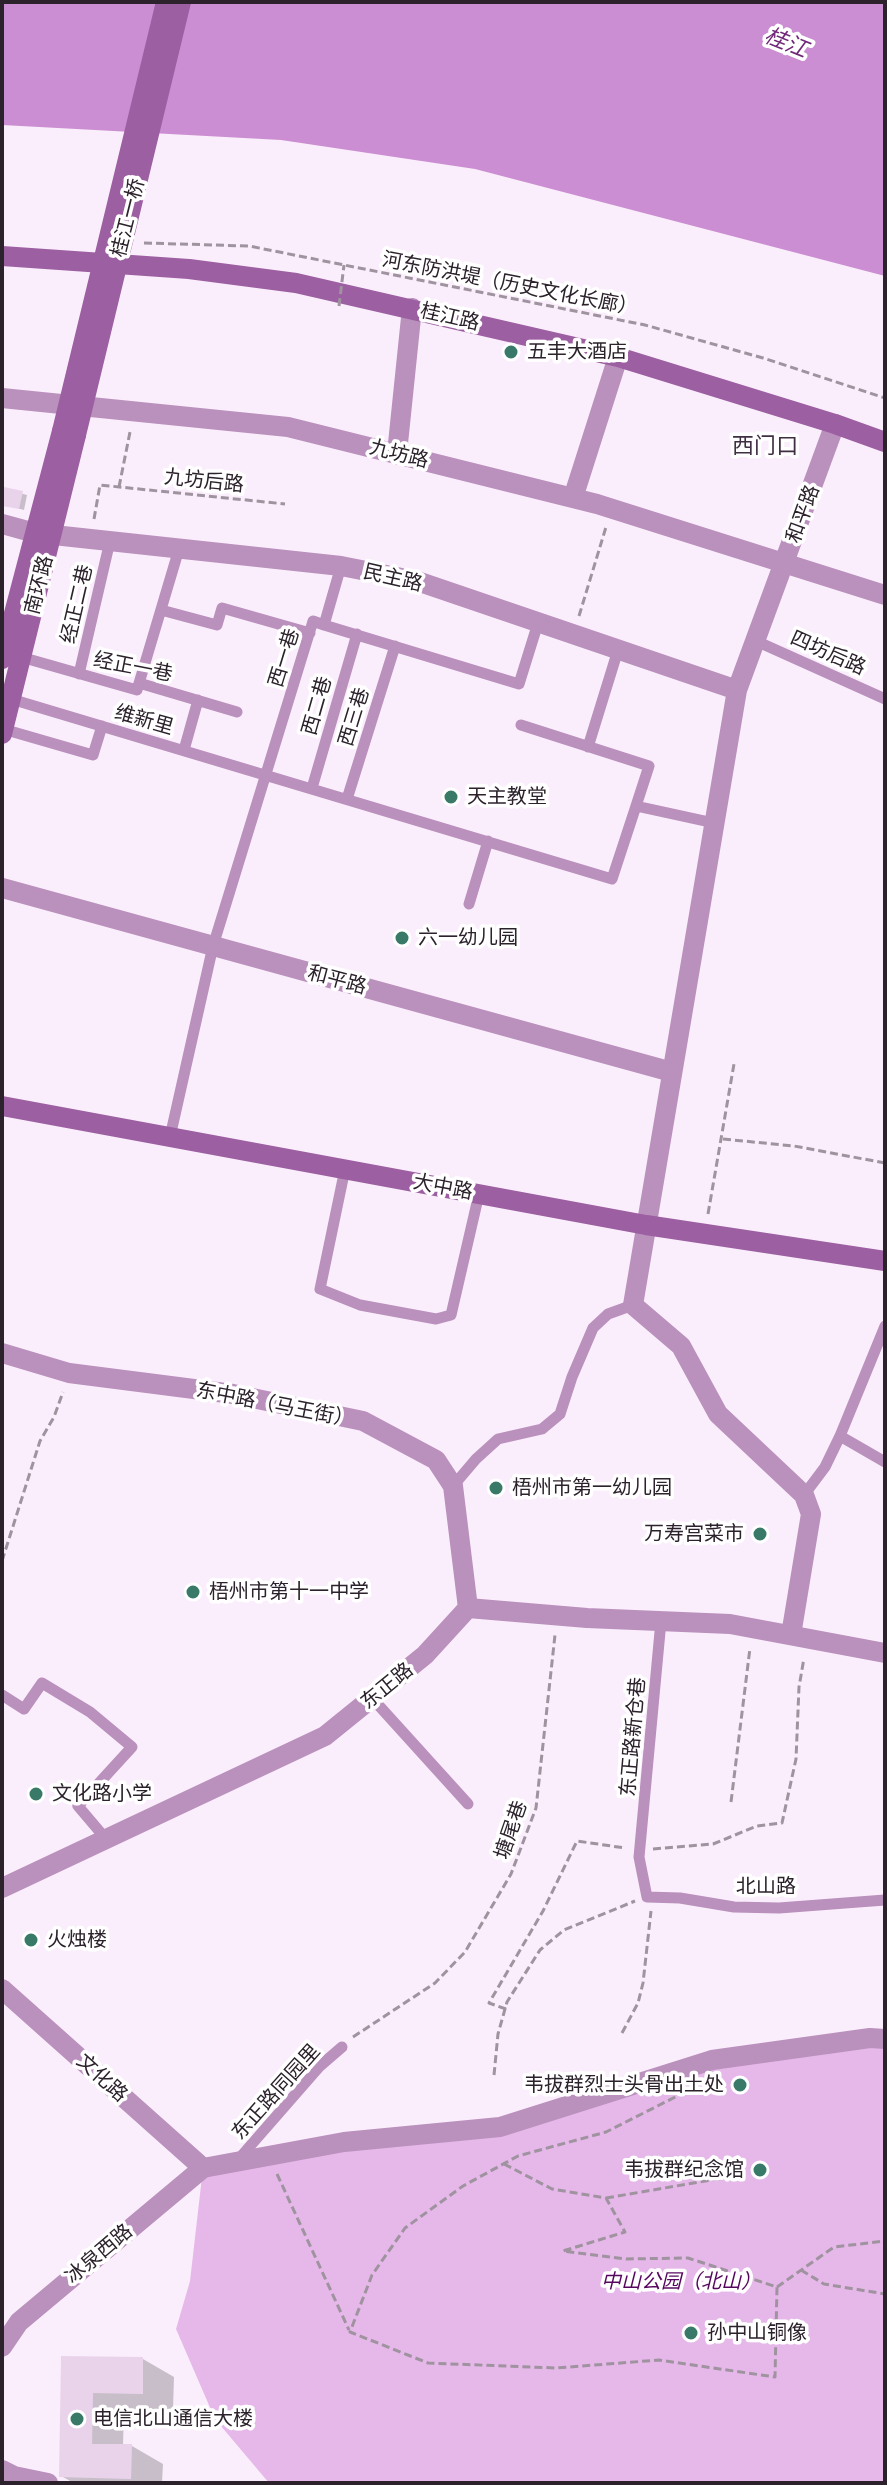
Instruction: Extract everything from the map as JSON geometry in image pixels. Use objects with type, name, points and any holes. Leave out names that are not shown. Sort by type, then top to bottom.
[{"type":"street","name":"桂江一桥","points":[[69,433],[166,2]]},
{"type":"street","name":"桂江一桥","points":[[69,433],[122,244],[181,2]]},
{"type":"street","name":"桂江路","points":[[2,256],[189,269],[280,281],[412,308],[618,357],[885,442]]},
{"type":"street","points":[[397,453],[412,308]]},
{"type":"street","points":[[573,498],[618,357]]},
{"type":"street","name":"九坊路","points":[[2,398],[288,427],[612,508],[885,595]]},
{"type":"street","name":"和平路","points":[[633,1305],[737,690],[835,424]]},
{"type":"street","name":"南环路","points":[[3,732],[11,699],[12,658],[69,433]]},
{"type":"street","name":"民主路","points":[[2,524],[43,534],[341,566],[417,581],[737,690]]},
{"type":"street","name":"和平路","points":[[2,888],[672,1072]]},
{"type":"street","name":"大中路","points":[[2,1106],[646,1225],[885,1261]]},
{"type":"street","points":[[633,1305],[681,1346],[718,1414],[804,1495],[811,1514],[800,1637]]},
{"type":"street","name":"东中路（马王街）","points":[[2,1353],[69,1373],[233,1394],[363,1421],[436,1460],[453,1486]]},
{"type":"street","points":[[453,1486],[468,1608],[730,1624],[885,1653]]},
{"type":"street","name":"东正路","points":[[2,1888],[325,1736],[425,1655],[468,1608]]},
{"type":"street","name":"文化路","points":[[2,1989],[203,2168]]},
{"type":"street","points":[[203,2168],[344,2142],[500,2127],[712,2060],[870,2038],[885,2039]]},
{"type":"street","name":"冰泉西路","points":[[2,2347],[10,2328],[203,2168]]},
{"type":"street","points":[[2,2470],[14,2476],[48,2483]]},
{"type":"lane","name":"经正二巷","points":[[79,674],[100,540]]},
{"type":"lane","points":[[139,683],[179,549]]},
{"type":"lane","name":"西一巷","points":[[170,1137],[213,946],[313,621],[324,625],[341,566]]},
{"type":"lane","points":[[161,610],[217,625],[222,608],[310,633]]},
{"type":"lane","points":[[324,625],[519,684],[538,623]]},
{"type":"lane","name":"西二巷","points":[[312,788],[357,634]]},
{"type":"lane","name":"四坊后路","points":[[756,641],[885,699]]},
{"type":"lane","name":"西三巷","points":[[347,799],[395,646]]},
{"type":"lane","points":[[588,747],[618,650]]},
{"type":"lane","name":"经正一巷","points":[[12,658],[137,690],[139,683],[237,712]]},
{"type":"lane","name":"维新里","points":[[11,699],[612,879],[636,806]]},
{"type":"lane","points":[[184,750],[198,700]]},
{"type":"lane","points":[[521,725],[649,766],[636,806],[714,823]]},
{"type":"lane","points":[[3,732],[93,755],[102,726]]},
{"type":"lane","points":[[469,904],[488,841]]},
{"type":"lane","points":[[345,1169],[320,1289],[375,1308],[436,1319],[451,1315],[479,1194]]},
{"type":"lane","points":[[453,1486],[498,1439],[542,1429],[560,1414],[593,1328],[608,1314],[633,1305]]},
{"type":"lane","points":[[804,1495],[825,1467],[840,1436],[885,1326]]},
{"type":"lane","points":[[840,1436],[885,1462]]},
{"type":"lane","name":"东正路新仓巷","points":[[647,1897],[639,1857],[661,1621]]},
{"type":"lane","points":[[2,1695],[24,1709],[42,1683],[90,1712],[132,1747],[78,1806],[106,1839]]},
{"type":"lane","points":[[372,1698],[468,1804]]},
{"type":"lane","name":"北山路","points":[[647,1897],[680,1898],[734,1907],[779,1908],[885,1900]]},
{"type":"lane","name":"东正路同园里","points":[[236,2162],[320,2066],[342,2047]]},
{"type":"path","name":"河东防洪堤（历史文化长廊）","points":[[122,244],[249,246],[645,325],[763,358],[885,398]]},
{"type":"path","points":[[339,306],[344,265]]},
{"type":"path","points":[[100,540],[100,485],[119,487],[134,409]]},
{"type":"path","name":"九坊后路","points":[[119,487],[285,504]]},
{"type":"path","points":[[573,634],[612,508]]},
{"type":"path","points":[[704,1234],[734,1064]]},
{"type":"path","points":[[721,1139],[794,1146],[885,1163]]},
{"type":"path","points":[[2,1561],[40,1441],[54,1417],[69,1373]]},
{"type":"path","name":"塘尾巷","points":[[342,2047],[361,2030],[397,2010],[435,1983],[465,1952],[511,1874],[536,1808],[556,1615]]},
{"type":"path","points":[[731,1802],[752,1628]]},
{"type":"path","points":[[713,1844],[757,1826],[782,1823],[792,1782],[799,1728],[800,1637]]},
{"type":"path","points":[[506,2009],[489,2003],[543,1911],[577,1841]]},
{"type":"path","points":[[494,2075],[498,2034],[506,2009],[540,1950],[564,1930],[647,1897],[651,1910],[643,1983],[638,2003],[622,2033]]},
{"type":"path","points":[[350,2332],[372,2275],[405,2228],[463,2186],[518,2156],[606,2132],[701,2084]]},
{"type":"path","points":[[269,2156],[350,2332],[428,2363],[556,2368],[659,2360],[775,2377],[777,2287]]},
{"type":"path","points":[[504,2164],[552,2189],[606,2198],[723,2178]]},
{"type":"path","points":[[606,2198],[625,2232],[563,2251],[626,2259],[688,2258],[777,2287]]},
{"type":"path","points":[[777,2287],[834,2247],[885,2241]]},
{"type":"path","points":[[801,2270],[824,2284],[885,2294]]},
{"type":"green space","name":"中山公园（北山）","points":[[885,2039],[885,2483],[269,2483],[215,2419],[176,2329],[190,2281],[203,2168],[500,2127],[712,2060]]},
{"type":"water","name":"桂江","points":[[2,2],[885,2],[885,276],[475,169],[281,140],[2,125]]},
{"type":"building","points":[[4,487],[23,491],[19,509],[2,506]]},
{"type":"building","name":"电信北山通信大楼","points":[[61,2356],[143,2357],[143,2394],[93,2393],[92,2444],[132,2444],[131,2479],[59,2477]]},
{"type":"place","name":"五丰大酒店","points":[[511,352]]},
{"type":"place","name":"天主教堂","points":[[451,797]]},
{"type":"place","name":"六一幼儿园","points":[[402,938]]},
{"type":"place","name":"梧州市第一幼儿园","points":[[496,1488]]},
{"type":"place","name":"万寿宫菜市","points":[[760,1534]]},
{"type":"place","name":"梧州市第十一中学","points":[[193,1592]]},
{"type":"place","name":"文化路小学","points":[[36,1794]]},
{"type":"place","name":"火烛楼","points":[[31,1940]]},
{"type":"place","name":"韦拔群烈士头骨出土处","points":[[740,2085]]},
{"type":"place","name":"韦拔群纪念馆","points":[[760,2170]]},
{"type":"place","name":"孙中山铜像","points":[[691,2333]]},
{"type":"place","name":"电信北山通信大楼","points":[[77,2419]]},
{"type":"district","name":"西门口","points":[[765,446]]}]
